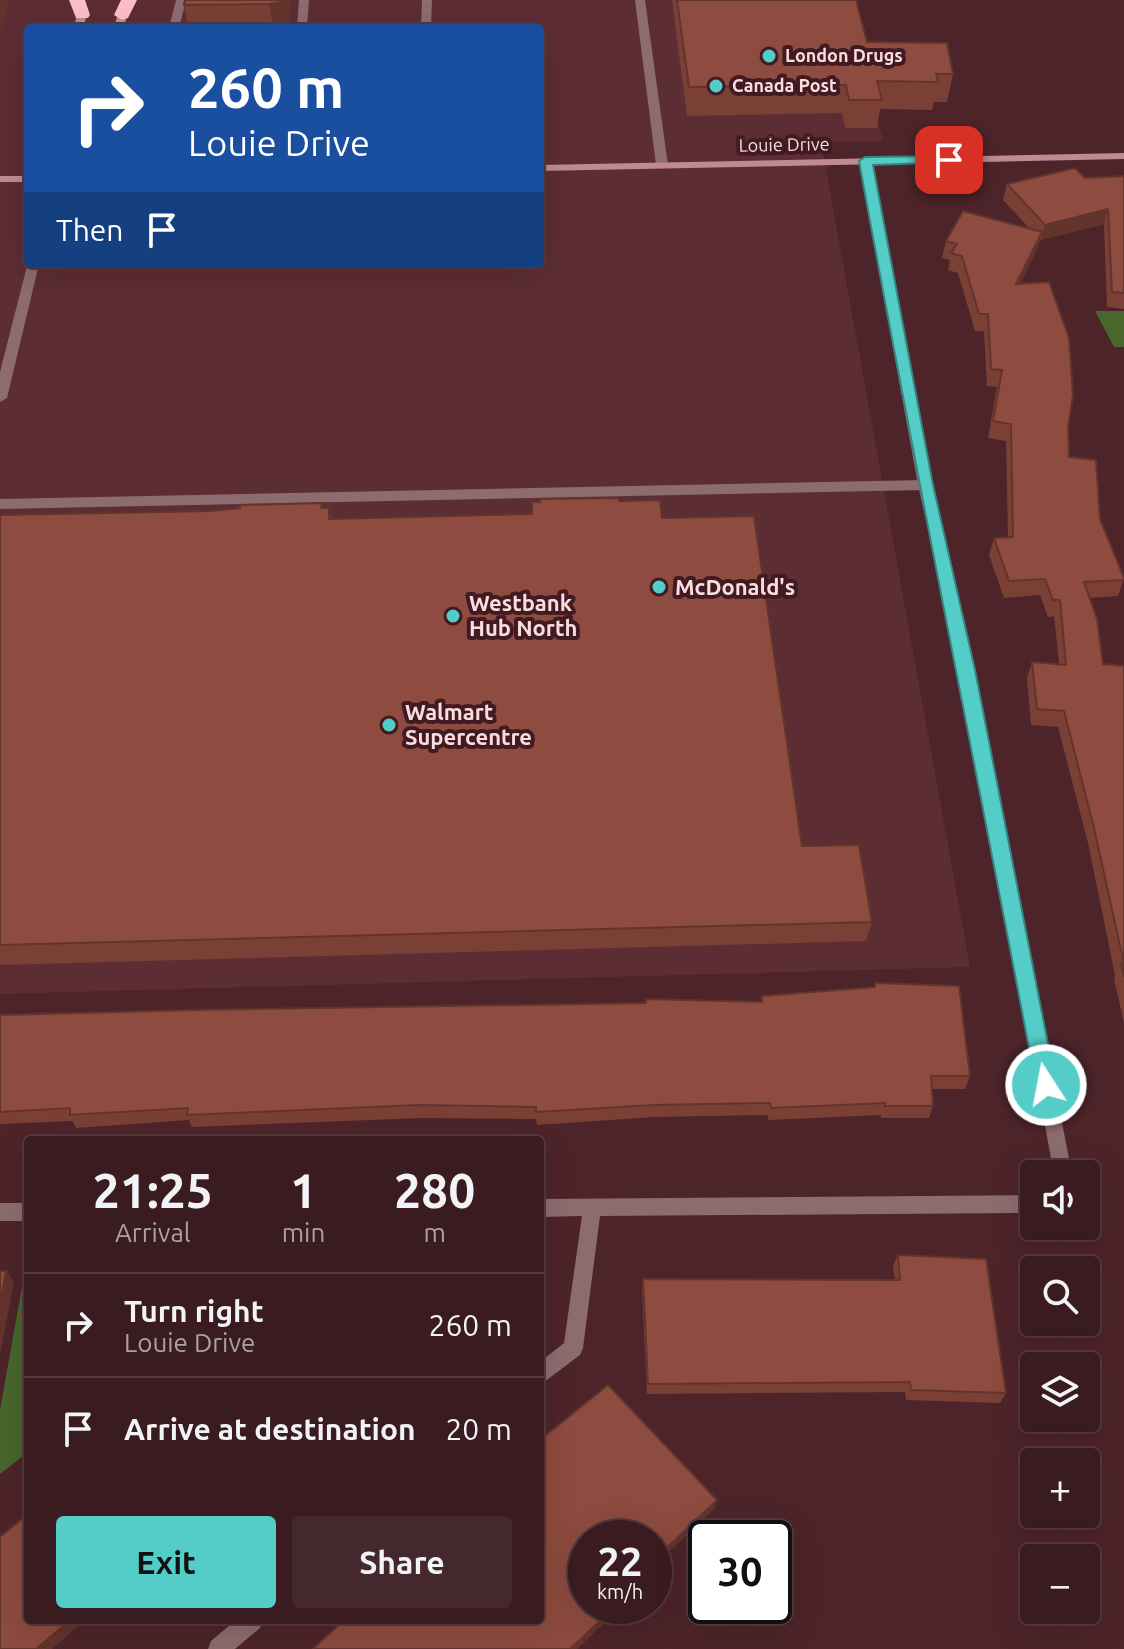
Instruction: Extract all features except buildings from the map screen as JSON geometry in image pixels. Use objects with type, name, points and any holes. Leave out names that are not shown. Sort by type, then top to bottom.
[{"type":"street","points":[[175,24],[181,0]]},
{"type":"street","points":[[302,24],[304,0]]},
{"type":"street","points":[[426,24],[427,0]]},
{"type":"street","points":[[640,0],[662,165]]},
{"type":"street","name":"Louie Drive","points":[[544,168],[1124,156]]},
{"type":"street","points":[[865,161],[925,485],[967,670],[1060,1160]]},
{"type":"street","points":[[0,179],[24,179]]},
{"type":"street","points":[[0,398],[32,268]]},
{"type":"street","points":[[0,504],[925,485]]},
{"type":"street","points":[[544,1208],[1020,1204]]},
{"type":"street","points":[[544,1372],[573,1348],[592,1208]]},
{"type":"street","points":[[0,1212],[24,1212]]},
{"type":"street","points":[[219,1649],[247,1624]]},
{"type":"shaded area","name":"Westbank Hub North","points":[[0,0],[848,0],[883,141],[821,142],[970,967],[0,994]]},
{"type":"green space","points":[[1095,311],[1124,311],[1124,347],[1114,347]]},
{"type":"green space","points":[[24,1281],[24,1455],[0,1474],[0,1410]]},
{"type":"place","name":"London Drugs","points":[[769,56]]},
{"type":"place","name":"Canada Post","points":[[716,86]]},
{"type":"place","name":"McDonald's","points":[[659,587]]},
{"type":"place","name":"Westbank Hub North","points":[[453,616]]},
{"type":"place","name":"Walmart Supercentre","points":[[389,725]]},
{"type":"route","points":[[949,160],[865,161],[925,485],[967,670],[1046,1085]]}]
